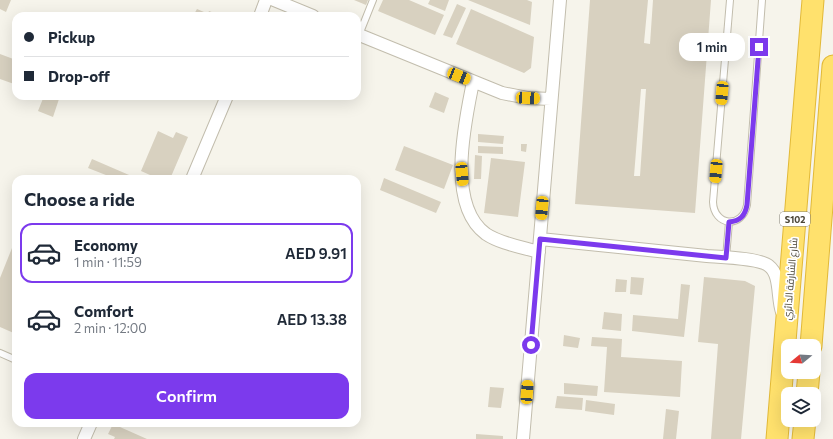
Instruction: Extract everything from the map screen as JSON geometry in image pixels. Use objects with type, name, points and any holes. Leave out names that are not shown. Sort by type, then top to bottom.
[{"type":"highway","name":"شارع الشارقة الدائري","points":[[777,439],[813,0]]},
{"type":"highway","name":"S102","points":[[812,339],[833,66]]},
{"type":"highway","points":[[803,439],[804,427]]},
{"type":"street","points":[[262,12],[266,0]]},
{"type":"street","points":[[274,0],[303,12]]},
{"type":"street","points":[[523,439],[560,0]]},
{"type":"street","points":[[361,36],[502,93],[528,98],[551,99]]},
{"type":"street","points":[[474,82],[466,117],[462,153],[462,174],[466,205],[477,225],[485,233],[495,239],[538,252]]},
{"type":"street","points":[[194,175],[225,100]]},
{"type":"street","points":[[540,239],[761,262],[771,267],[776,278],[780,306],[783,314],[787,318]]},
{"type":"street","points":[[84,439],[89,427]]},
{"type":"lane","points":[[361,28],[373,0]]},
{"type":"lane","points":[[730,0],[713,202],[716,215],[722,220],[729,222],[742,218],[746,212],[762,0]]},
{"type":"lane","points":[[726,258],[729,222]]},
{"type":"lane","points":[[0,353],[12,358]]},
{"type":"building","points":[[0,0],[11,0],[6,12],[0,9]]},
{"type":"building","points":[[354,0],[368,0],[366,5]]},
{"type":"building","points":[[383,0],[409,0],[444,15],[435,35],[378,11]]},
{"type":"building","points":[[430,0],[449,0],[445,11],[428,4]]},
{"type":"building","points":[[468,0],[527,0],[532,2],[530,25]]},
{"type":"building","points":[[590,0],[648,0],[644,43],[650,44],[653,0],[711,0],[695,213],[575,204]],"holes":[[[641,89],[646,89],[640,176],[634,176]]]},
{"type":"building","points":[[457,4],[466,8],[452,38],[443,35]]},
{"type":"building","points":[[197,9],[204,12],[195,12]]},
{"type":"building","points":[[471,9],[534,37],[531,68],[524,73],[456,44]]},
{"type":"building","points":[[0,54],[12,58],[12,83],[0,79]]},
{"type":"building","points":[[435,92],[449,98],[444,113],[429,107]]},
{"type":"building","points":[[42,100],[59,100],[53,117],[38,111]]},
{"type":"building","points":[[158,131],[173,138],[176,132],[188,137],[172,175],[150,175],[141,171]]},
{"type":"building","points":[[478,134],[504,136],[503,144],[478,142]]},
{"type":"building","points":[[521,144],[527,144],[526,152],[521,151]]},
{"type":"building","points":[[404,146],[453,165],[444,189],[395,170]]},
{"type":"building","points":[[478,146],[503,147],[503,154],[478,153]]},
{"type":"building","points":[[475,155],[482,156],[481,179],[474,179]]},
{"type":"building","points":[[491,158],[525,162],[518,217],[484,213]]},
{"type":"building","points":[[92,159],[129,175],[106,175],[88,168]]},
{"type":"building","points":[[384,178],[441,202],[436,213],[380,190]]},
{"type":"building","points":[[12,248],[12,332],[0,327],[0,278]]},
{"type":"building","points":[[631,277],[644,278],[642,295],[630,294]]},
{"type":"building","points":[[704,277],[745,281],[755,286],[741,439],[711,439],[718,344],[698,342]]},
{"type":"building","points":[[616,279],[627,280],[626,292],[615,292]]},
{"type":"building","points":[[681,284],[690,285],[684,337],[632,331],[633,315],[678,319]]},
{"type":"building","points":[[604,312],[622,314],[621,331],[602,329]]},
{"type":"building","points":[[564,335],[580,338],[578,348],[563,346]]},
{"type":"building","points":[[592,337],[622,339],[621,357],[682,361],[680,397],[604,392],[607,347],[591,346]]},
{"type":"building","points":[[564,383],[598,386],[597,396],[564,394]]},
{"type":"building","points":[[490,387],[504,388],[501,408],[488,407]]},
{"type":"building","points":[[557,396],[583,398],[582,410],[555,408]]},
{"type":"building","points":[[586,400],[615,404],[614,415],[585,411]]},
{"type":"building","points":[[666,409],[679,411],[676,439],[663,439]]},
{"type":"building","points":[[112,427],[120,427],[147,439],[114,439],[115,437],[108,434]]},
{"type":"building","points":[[476,434],[503,436],[503,439],[476,439]]},
{"type":"route","points":[[531,345],[540,239],[726,258],[729,222],[742,218],[746,212],[759,47]]}]
